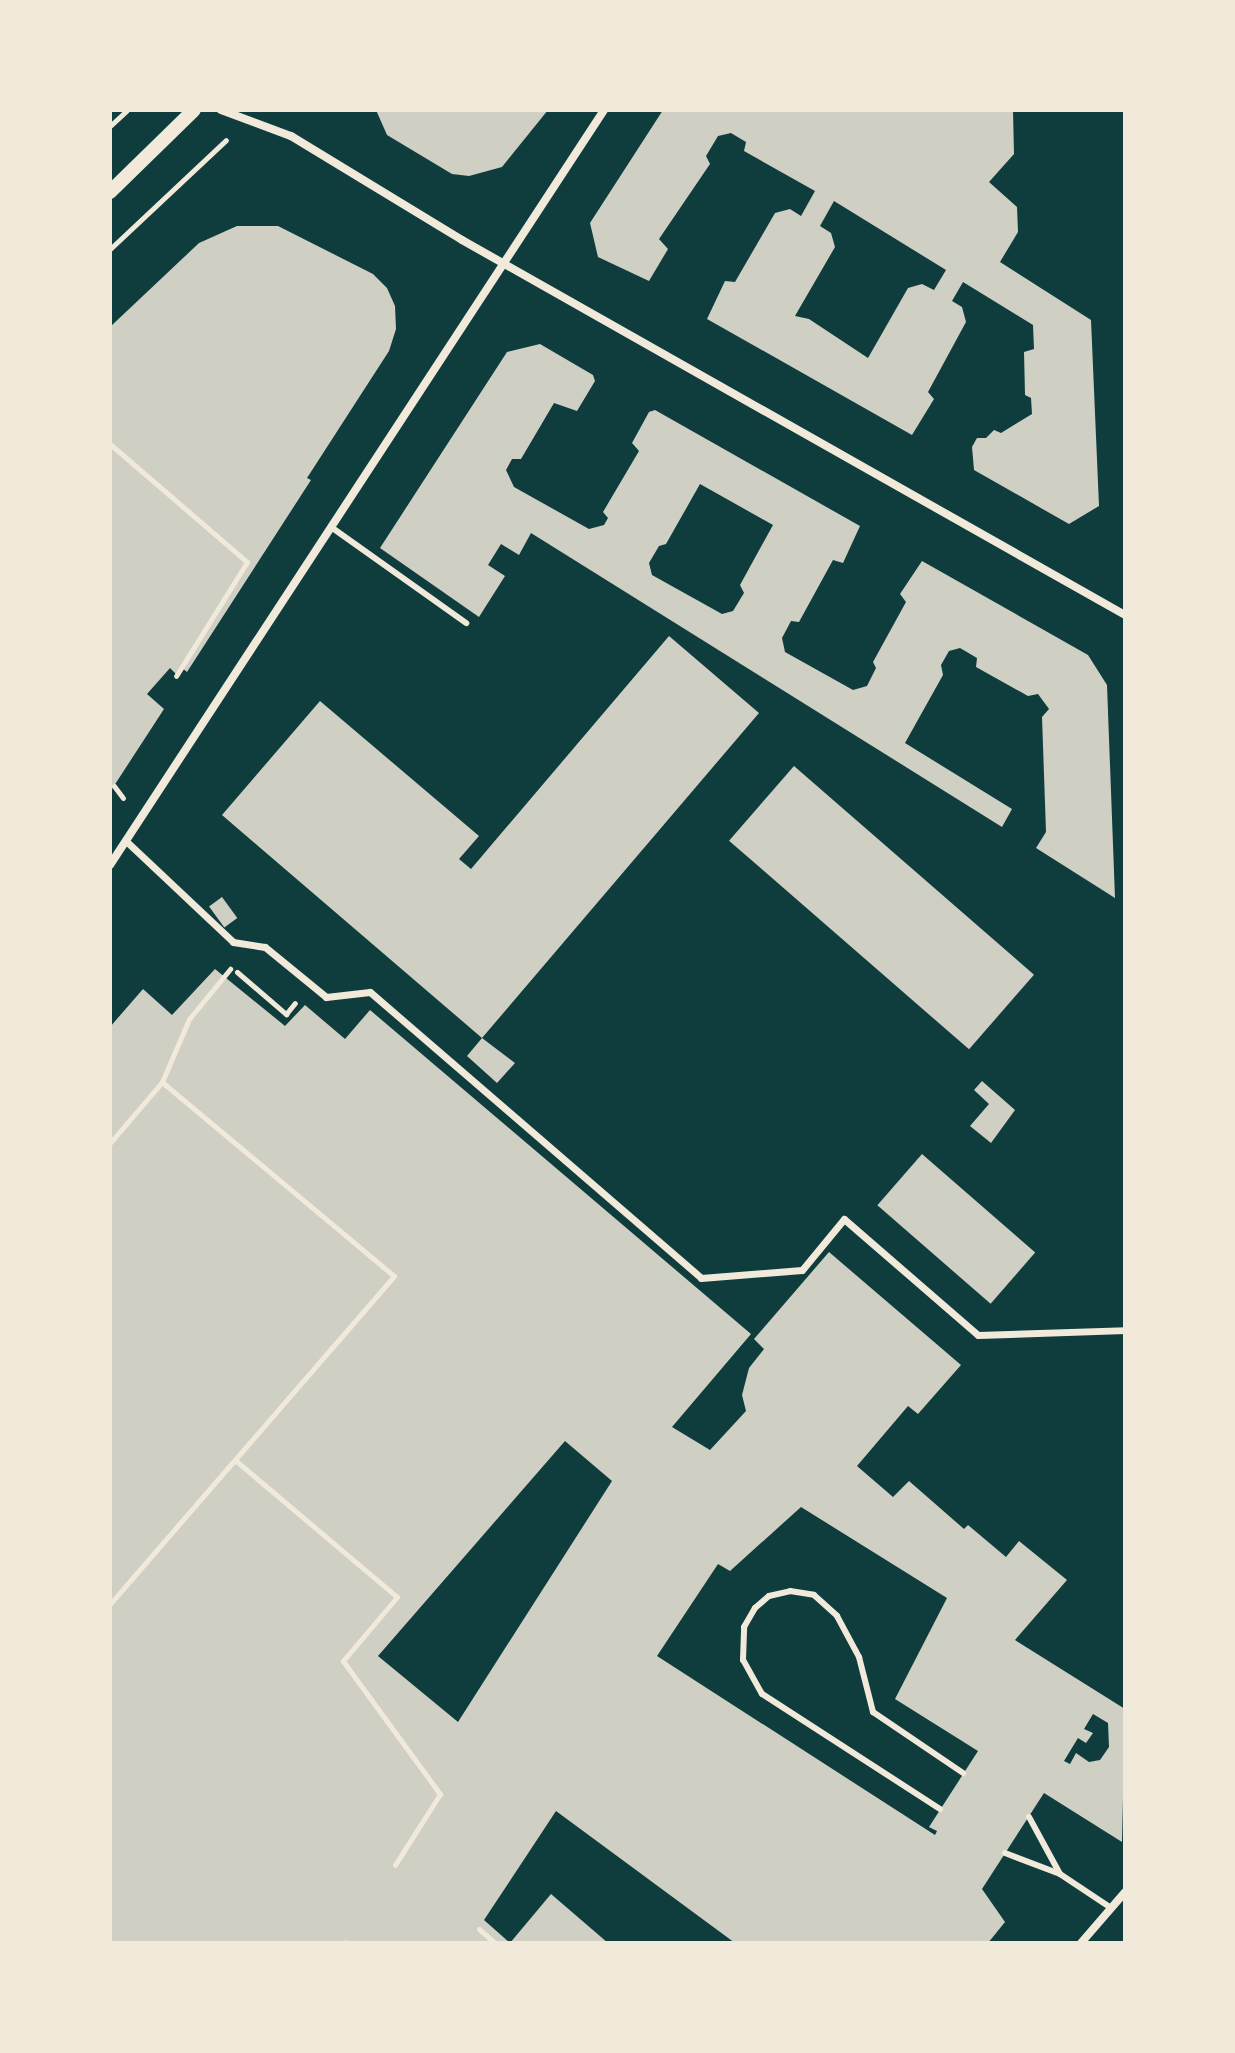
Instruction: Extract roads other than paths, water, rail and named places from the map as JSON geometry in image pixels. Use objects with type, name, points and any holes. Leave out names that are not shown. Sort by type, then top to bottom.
[{"type":"street","points":[[110,192],[194,110]]},
{"type":"street","points":[[221,110],[291,136],[504,263],[1125,615]]},
{"type":"street","points":[[110,865],[604,110]]},
{"type":"street","points":[[126,841],[233,942],[265,947],[326,997],[370,992],[701,1278],[802,1270],[844,1219],[978,1335],[1125,1330]]},
{"type":"street","points":[[1081,1943],[1125,1892]]},
{"type":"lane","points":[[331,527],[466,623]]},
{"type":"lane","points":[[940,1809],[762,1694],[743,1660],[744,1627],[755,1608],[769,1596],[790,1591],[814,1595],[837,1616],[859,1657],[873,1712],[963,1773]]},
{"type":"lane","points":[[1029,1817],[1060,1874]]},
{"type":"lane","points":[[1005,1853],[1060,1874],[1111,1908]]}]
